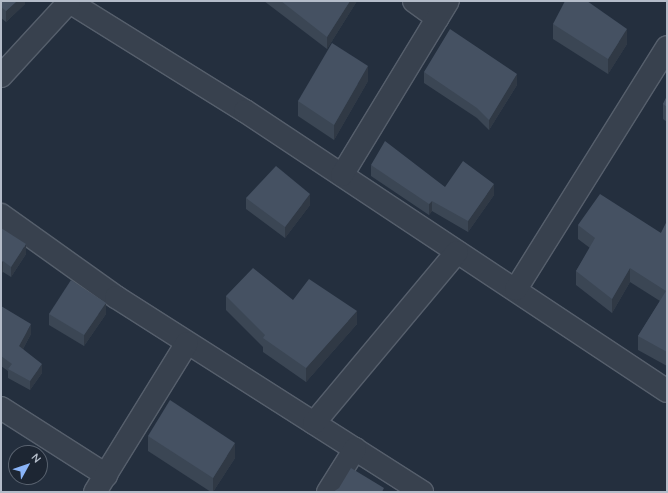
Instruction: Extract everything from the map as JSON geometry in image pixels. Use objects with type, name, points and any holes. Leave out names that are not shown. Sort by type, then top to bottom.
[{"type":"street","points":[[1,76],[69,1],[245,111],[457,252],[516,289],[667,391]]},
{"type":"street","points":[[342,175],[442,10],[414,1]]},
{"type":"street","points":[[516,289],[667,47]]},
{"type":"street","points":[[1,215],[116,297],[422,492]]},
{"type":"street","points":[[314,423],[457,252]]},
{"type":"street","points":[[1,408],[101,484],[187,343]]},
{"type":"street","points":[[328,492],[355,449]]},
{"type":"building","points":[[1,1],[17,1],[6,11],[1,7]]},
{"type":"building","points":[[281,1],[350,1],[327,37]]},
{"type":"building","points":[[565,1],[587,1],[627,29],[608,59],[553,24]]},
{"type":"building","points":[[450,29],[517,74],[489,120],[477,108],[424,72]]},
{"type":"building","points":[[332,43],[368,66],[334,125],[298,101]]},
{"type":"building","points":[[667,96],[667,107],[663,104]]},
{"type":"building","points":[[385,141],[445,187],[463,161],[494,184],[468,221],[432,201],[429,204],[371,165]]},
{"type":"building","points":[[276,166],[310,194],[285,227],[246,198]]},
{"type":"building","points":[[600,194],[661,233],[667,221],[667,352],[638,336],[666,291],[630,268],[612,299],[576,271],[595,238],[578,225]]},
{"type":"building","points":[[1,228],[26,244],[11,267],[3,261],[1,263]]},
{"type":"building","points":[[253,268],[293,300],[309,279],[357,311],[306,368],[263,338],[265,335],[226,296]]},
{"type":"building","points":[[71,280],[106,303],[84,335],[49,314]]},
{"type":"building","points":[[1,306],[31,324],[19,346],[42,364],[30,381],[8,369],[12,364],[1,356]]},
{"type":"building","points":[[170,400],[235,443],[213,478],[148,436]]},
{"type":"building","points":[[351,468],[384,488],[382,492],[333,492],[339,488]]}]
